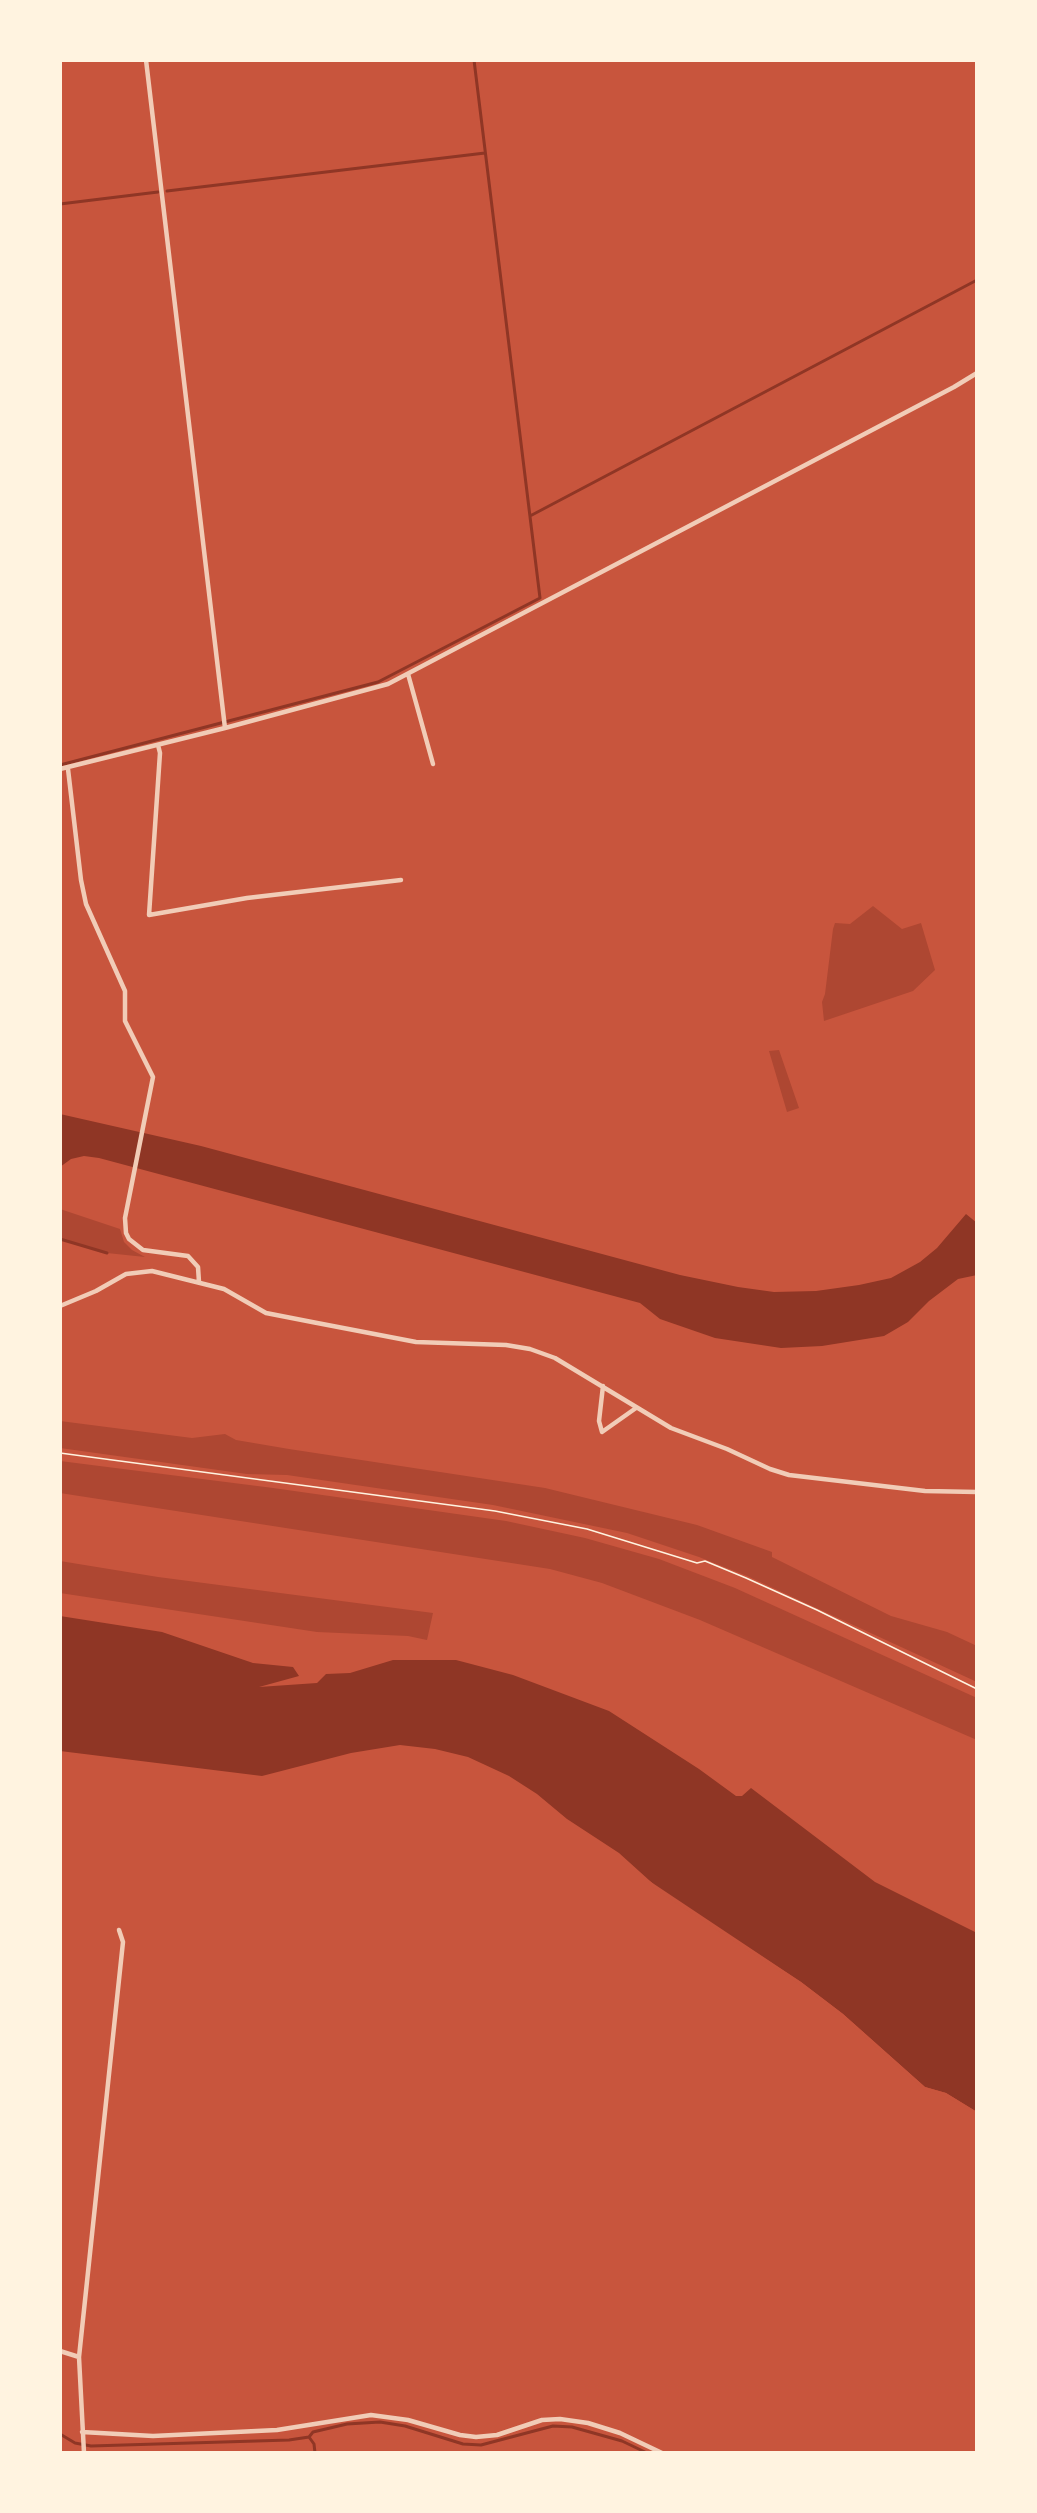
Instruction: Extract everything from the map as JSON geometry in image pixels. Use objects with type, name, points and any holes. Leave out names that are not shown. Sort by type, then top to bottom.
[{"type":"street","points":[[146,60],[225,728]]},
{"type":"street","points":[[60,769],[68,769],[380,687],[977,373]]},
{"type":"street","points":[[408,674],[433,764]]},
{"type":"street","points":[[158,745],[160,753],[148,915],[248,898],[401,880]]},
{"type":"street","points":[[68,769],[86,904],[125,991],[125,1021],[151,1071],[153,1083],[125,1218],[126,1233],[136,1246],[143,1250],[188,1256],[198,1267],[199,1282]]},
{"type":"street","points":[[60,1306],[84,1297],[120,1277],[134,1272],[152,1271],[224,1289],[266,1313],[416,1342],[506,1345],[530,1349],[555,1358],[671,1428],[789,1475],[925,1491],[977,1492]]},
{"type":"street","points":[[603,1386],[599,1421],[602,1432],[636,1408]]},
{"type":"street","points":[[84,2453],[79,2357],[123,1942],[119,1930]]},
{"type":"street","points":[[60,2351],[79,2357]]},
{"type":"street","points":[[82,2432],[153,2436],[277,2430],[371,2415],[408,2420],[460,2435],[476,2437],[497,2435],[542,2420],[560,2419],[588,2423],[620,2433],[662,2453]]},
{"type":"path","points":[[60,1454],[495,1511],[587,1530],[697,1563],[705,1562],[746,1578],[817,1610],[977,1689]]},
{"type":"shaded area","points":[[873,906],[902,929],[921,923],[935,970],[913,991],[824,1021],[822,1002],[835,923],[850,924]]},
{"type":"shaded area","points":[[779,1050],[799,1108],[787,1112],[769,1051]]},
{"type":"shaded area","points":[[60,1114],[201,1146],[680,1275],[774,1292],[816,1291],[891,1278],[920,1262],[937,1248],[966,1214],[977,1223],[977,1275],[958,1279],[929,1301],[908,1322],[884,1336],[822,1346],[781,1348],[715,1338],[660,1319],[640,1303],[99,1158],[84,1156],[71,1159],[60,1167]]},
{"type":"shaded area","points":[[60,1209],[120,1229],[124,1242],[132,1250],[145,1257],[107,1253],[60,1239]]},
{"type":"shaded area","points":[[60,1421],[192,1438],[225,1434],[236,1440],[289,1449],[545,1488],[697,1525],[772,1552],[772,1557],[891,1616],[947,1632],[977,1646],[977,1682],[747,1576],[627,1533],[493,1505],[287,1475],[247,1474],[60,1448]]},
{"type":"shaded area","points":[[60,1461],[506,1521],[585,1538],[659,1559],[735,1588],[977,1698],[977,1740],[700,1620],[602,1583],[550,1569],[60,1493]]},
{"type":"shaded area","points":[[60,1561],[158,1577],[433,1613],[427,1640],[408,1636],[317,1632],[60,1593]]},
{"type":"shaded area","points":[[60,1616],[162,1632],[253,1663],[293,1667],[299,1676],[259,1687],[317,1683],[326,1674],[350,1673],[393,1660],[456,1660],[513,1675],[609,1711],[699,1769],[736,1796],[742,1796],[751,1788],[875,1882],[977,1933],[977,2112],[946,2093],[925,2087],[843,2014],[801,1982],[660,1890],[619,1853],[567,1819],[537,1794],[509,1776],[468,1757],[435,1749],[400,1745],[351,1753],[262,1776],[60,1751]]},
{"type":"pier","points":[[648,1880],[801,1982],[843,2014],[925,2087],[946,2093],[977,2112],[977,2115],[945,2096],[923,2089],[841,2016],[799,1984],[659,1892],[650,1885]]},
{"type":"waterway","points":[[60,765],[378,682],[540,598],[474,60]]},
{"type":"waterway","points":[[167,191],[485,153]]},
{"type":"waterway","points":[[60,204],[158,192]]},
{"type":"waterway","points":[[530,516],[977,280]]},
{"type":"waterway","points":[[60,1239],[107,1253]]},
{"type":"waterway","points":[[60,2434],[75,2443],[91,2446],[289,2440],[309,2437],[313,2432],[347,2424],[380,2422],[405,2426],[463,2444],[481,2445],[553,2426],[572,2427],[622,2441],[647,2453]]},
{"type":"waterway","points":[[309,2437],[314,2444],[315,2453]]}]
